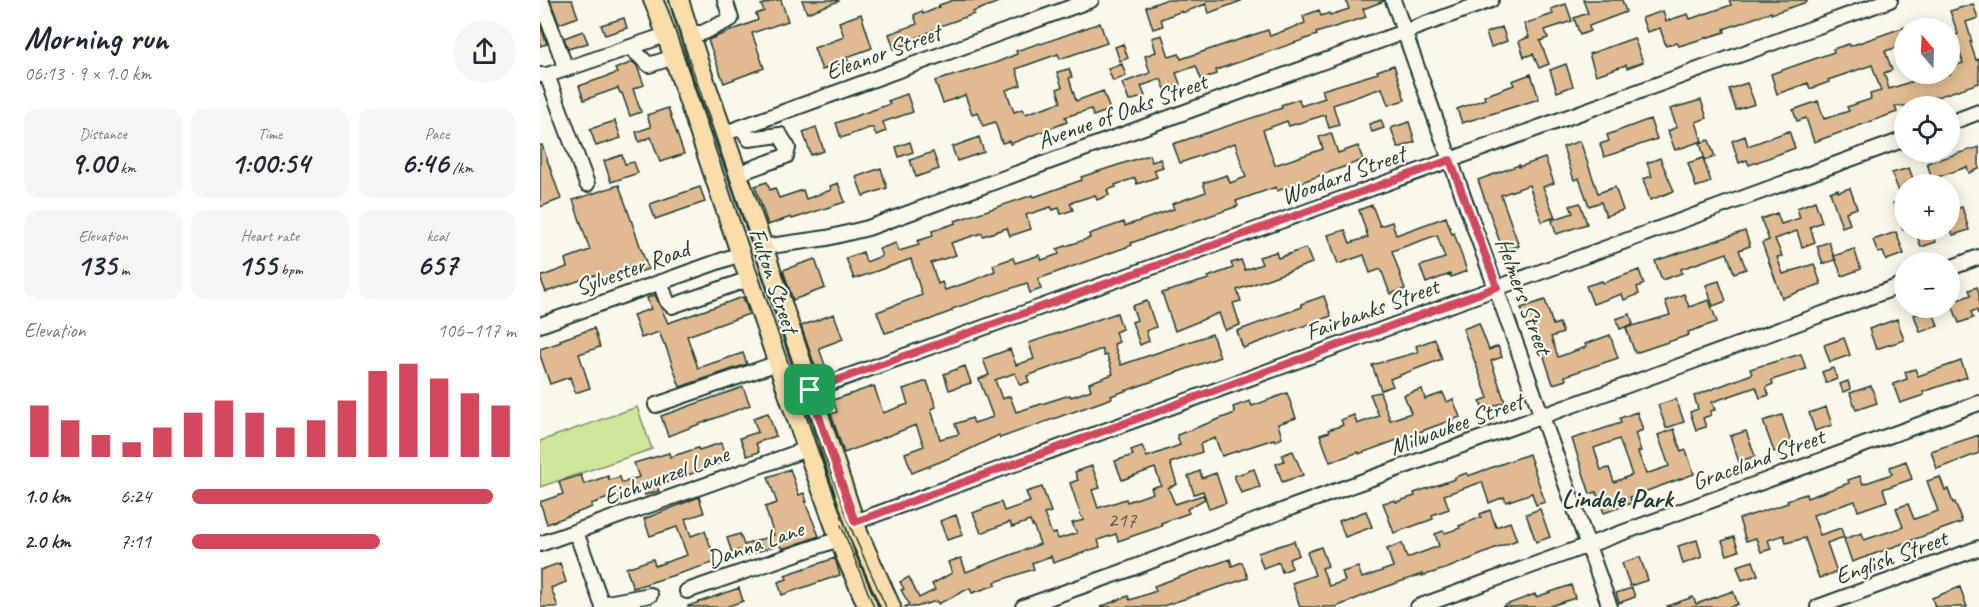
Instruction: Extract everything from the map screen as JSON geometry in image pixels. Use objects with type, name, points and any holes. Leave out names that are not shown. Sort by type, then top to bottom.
[{"type":"main road","name":"Fulton Street","points":[[653,0],[807,449],[839,539],[868,607]]},
{"type":"main road","name":"Fulton Street","points":[[679,0],[855,522],[891,607]]},
{"type":"street","points":[[689,33],[702,33],[731,19],[725,0]]},
{"type":"street","name":"Eleanor Street","points":[[723,134],[1091,0]]},
{"type":"street","name":"Helmers Street","points":[[1394,0],[1610,607]]},
{"type":"street","name":"Avenue of Oaks Street","points":[[763,247],[827,238],[868,228],[1491,0]]},
{"type":"street","name":"Woodard Street","points":[[810,390],[1890,0]]},
{"type":"street","points":[[542,3],[566,69]]},
{"type":"street","points":[[587,184],[544,75],[666,35]]},
{"type":"street","points":[[630,47],[649,65],[674,57]]},
{"type":"street","points":[[1960,119],[1979,112]]},
{"type":"street","points":[[737,174],[786,156],[788,148],[780,135],[749,139],[742,127]]},
{"type":"street","name":"Fairbanks Street","points":[[855,522],[1894,143]]},
{"type":"street","name":"Sylvester Road","points":[[540,325],[740,254]]},
{"type":"street","points":[[1960,264],[1979,257]]},
{"type":"street","points":[[660,282],[667,300],[672,306],[678,306],[749,279]]},
{"type":"street","name":"Milwaukee Street","points":[[1023,607],[1894,288]]},
{"type":"street","points":[[656,405],[778,363]]},
{"type":"street","name":"Graceland Street","points":[[1418,607],[1979,403]]},
{"type":"street","name":"Eichwurzel Lane","points":[[540,544],[807,449]]},
{"type":"street","points":[[576,532],[602,605],[650,595]]},
{"type":"street","name":"Danna Lane","points":[[687,591],[839,539]]},
{"type":"street","name":"English Street","points":[[1818,607],[1979,548]]},
{"type":"green space","points":[[637,407],[652,449],[540,487],[540,441]]},
{"type":"building","points":[[550,0],[572,0],[578,17],[559,24]]},
{"type":"building","points":[[781,0],[788,21],[752,33],[764,68],[724,83],[708,40],[758,20],[756,14],[764,11],[761,5]]},
{"type":"building","points":[[802,0],[838,0],[839,1],[807,13]]},
{"type":"building","points":[[954,0],[1001,1],[940,26],[894,49],[889,34],[917,24],[914,15],[922,11],[923,14]]},
{"type":"building","points":[[1165,0],[1241,1],[1209,13],[1206,4],[1182,13],[1182,11],[1161,19],[1163,26],[1153,29],[1146,7]]},
{"type":"building","points":[[1346,0],[1384,1],[1363,9],[1366,17],[1216,70],[1217,74],[1201,79],[1196,66],[1176,73],[1180,84],[1165,89],[1161,79],[1141,86],[1145,96],[1129,101],[1122,83],[1150,73],[1145,56],[1156,52],[1152,38],[1162,35],[1169,57],[1179,54],[1181,59],[1268,30],[1270,36],[1305,23],[1303,16],[1319,10],[1321,16],[1349,9]]},
{"type":"building","points":[[1583,0],[1622,0],[1626,12],[1589,26],[1590,31],[1580,35],[1574,18],[1588,13]]},
{"type":"building","points":[[1729,0],[1807,0],[1807,2],[1771,14],[1771,12],[1724,29],[1725,32],[1679,46],[1677,42],[1666,46],[1660,28],[1647,32],[1642,18],[1663,11],[1666,21],[1688,14],[1690,19],[1731,5]]},
{"type":"building","points":[[1566,4],[1572,21],[1545,30],[1548,38],[1540,41],[1549,64],[1539,68],[1533,54],[1524,57],[1519,41],[1529,37],[1524,24],[1553,14],[1551,9]]},
{"type":"building","points":[[1973,4],[1978,18],[1966,22],[1976,60],[1979,59],[1979,83],[1940,96],[1894,96],[1894,113],[1814,142],[1806,118],[1797,121],[1793,110],[1818,101],[1824,119],[1849,111],[1847,107],[1871,99],[1870,94],[1881,91],[1872,65],[1828,80],[1829,82],[1810,89],[1808,83],[1777,94],[1771,74],[1834,52],[1833,49],[1849,44],[1850,46],[1894,31],[1894,48],[1885,51],[1892,70],[1884,73],[1889,89],[1904,84],[1960,84],[1960,64],[1963,63],[1960,53],[1960,18],[1952,18],[1950,11]]},
{"type":"building","points":[[861,14],[872,48],[847,57],[848,61],[822,70],[814,48],[844,37],[839,22]]},
{"type":"building","points":[[624,18],[627,28],[605,35],[601,25]]},
{"type":"building","points":[[1100,23],[1107,43],[1060,59],[1058,54],[1016,69],[1021,85],[1006,90],[1014,112],[1023,109],[1025,114],[1061,102],[1057,89],[1062,87],[1057,72],[1069,69],[1072,77],[1069,78],[1076,101],[1103,91],[1110,110],[1093,116],[1091,109],[1065,117],[1067,122],[1010,144],[1009,141],[1002,143],[995,122],[983,126],[978,112],[972,114],[965,95],[943,103],[935,81],[995,63],[1017,54],[1016,51]]},
{"type":"building","points":[[540,24],[547,44],[540,46]]},
{"type":"building","points":[[1502,27],[1507,41],[1491,47],[1486,33]]},
{"type":"building","points":[[583,31],[588,43],[568,49],[564,38]]},
{"type":"building","points":[[1634,38],[1643,62],[1596,75],[1589,54]]},
{"type":"building","points":[[1123,44],[1128,58],[1120,61],[1115,47]]},
{"type":"building","points":[[633,62],[637,66],[644,85],[633,89],[641,112],[630,116],[618,88],[584,100],[579,86],[617,73],[615,69]]},
{"type":"building","points":[[1122,64],[1126,76],[1113,81],[1108,69]]},
{"type":"building","points":[[1566,64],[1573,86],[1557,92],[1550,70]]},
{"type":"building","points":[[1394,65],[1405,100],[1388,105],[1382,88],[1333,105],[1339,125],[1329,128],[1325,115],[1289,126],[1287,121],[1263,130],[1275,165],[1323,149],[1319,137],[1331,133],[1338,153],[1358,146],[1363,160],[1277,191],[1276,187],[1236,201],[1238,206],[1131,243],[1132,245],[1038,279],[1041,289],[1030,293],[1027,283],[952,309],[952,311],[929,320],[885,333],[877,312],[922,295],[911,259],[854,279],[846,258],[863,252],[866,262],[882,256],[879,249],[896,243],[899,251],[919,245],[917,241],[933,236],[932,231],[956,223],[955,221],[1033,195],[1034,197],[1082,180],[1081,177],[1149,155],[1152,162],[1160,159],[1163,167],[1154,170],[1157,177],[1137,184],[1135,178],[1115,185],[1116,187],[1107,190],[1109,195],[1097,200],[1095,195],[1070,203],[1073,210],[1061,214],[1059,208],[1053,210],[1051,207],[1026,215],[1031,229],[1010,236],[1007,228],[951,243],[956,255],[931,263],[938,284],[942,282],[945,290],[995,271],[993,265],[1013,258],[1015,263],[1040,255],[1042,260],[1059,254],[1057,249],[1090,238],[1089,234],[1124,222],[1125,226],[1174,209],[1172,204],[1206,192],[1203,183],[1227,175],[1230,183],[1246,177],[1235,143],[1180,163],[1173,144],[1282,108],[1281,105],[1299,99],[1301,106],[1325,98],[1322,90],[1378,73],[1377,71]]},
{"type":"building","points":[[1531,74],[1539,99],[1462,123],[1457,109],[1485,99],[1484,96],[1514,85],[1512,81]]},
{"type":"building","points":[[1747,83],[1755,104],[1736,110],[1729,89]]},
{"type":"building","points":[[907,94],[913,112],[883,122],[886,131],[876,135],[873,128],[869,128],[841,138],[836,123],[890,104],[888,101]]},
{"type":"building","points":[[1701,100],[1707,118],[1696,122],[1702,141],[1675,150],[1668,131],[1677,127],[1670,109]]},
{"type":"building","points":[[668,108],[684,154],[660,162],[651,137],[639,142],[636,132],[651,127],[647,115]]},
{"type":"building","points":[[1650,119],[1657,139],[1604,157],[1600,144],[1609,141],[1607,135]]},
{"type":"building","points":[[1381,120],[1384,128],[1372,132],[1369,124]]},
{"type":"building","points":[[615,121],[621,138],[596,146],[590,129]]},
{"type":"building","points":[[1409,122],[1415,142],[1398,148],[1391,128]]},
{"type":"building","points":[[816,127],[824,151],[811,155],[803,132]]},
{"type":"building","points":[[1789,131],[1795,148],[1749,165],[1747,160],[1739,163],[1732,141],[1745,136],[1748,146]]},
{"type":"building","points":[[979,137],[984,152],[957,161],[952,147]]},
{"type":"building","points":[[1709,140],[1715,157],[1705,160],[1700,143]]},
{"type":"building","points":[[1580,141],[1598,193],[1615,187],[1623,210],[1606,216],[1601,202],[1589,206],[1579,178],[1574,180],[1563,147]]},
{"type":"building","points":[[910,142],[913,152],[899,157],[896,147]]},
{"type":"building","points":[[540,145],[542,145],[561,199],[540,207]]},
{"type":"building","points":[[1979,147],[1979,169],[1969,173],[1967,167],[1947,174],[1930,174],[1927,163],[1960,162],[1960,153]]},
{"type":"building","points":[[933,152],[939,169],[916,177],[910,160]]},
{"type":"building","points":[[622,155],[625,164],[634,162],[638,173],[611,182],[604,161]]},
{"type":"building","points":[[1545,158],[1554,183],[1543,187],[1555,217],[1542,222],[1529,185],[1501,195],[1519,246],[1503,251],[1478,180]]},
{"type":"building","points":[[1660,158],[1674,191],[1650,200],[1643,179],[1652,176],[1647,163]]},
{"type":"building","points":[[1703,158],[1711,182],[1696,187],[1688,163]]},
{"type":"building","points":[[881,168],[887,188],[863,196],[856,177]]},
{"type":"building","points":[[1909,168],[1911,174],[1894,174],[1894,178],[1892,173]]},
{"type":"building","points":[[767,182],[770,190],[775,188],[779,198],[803,190],[806,199],[831,190],[830,186],[838,183],[845,202],[768,225],[755,186]]},
{"type":"building","points":[[619,185],[648,269],[602,285],[598,274],[546,292],[540,277],[567,267],[565,259],[590,250],[573,200]]},
{"type":"building","points":[[700,187],[705,202],[655,219],[650,204]]},
{"type":"building","points":[[1850,188],[1857,208],[1846,212],[1850,224],[1842,227],[1830,192]]},
{"type":"building","points":[[1815,201],[1822,222],[1810,227],[1815,242],[1802,247],[1797,231],[1775,239],[1782,256],[1777,257],[1783,274],[1814,264],[1821,284],[1782,298],[1762,243],[1769,240],[1761,219],[1777,213],[1781,224],[1800,218],[1797,208]]},
{"type":"building","points":[[1580,203],[1587,224],[1556,234],[1552,220],[1573,213],[1570,206]]},
{"type":"building","points":[[1372,205],[1380,226],[1392,222],[1396,235],[1446,217],[1467,271],[1451,277],[1450,274],[1426,283],[1420,266],[1445,258],[1437,235],[1392,251],[1405,289],[1390,294],[1381,269],[1370,273],[1364,255],[1338,264],[1328,235],[1345,230],[1350,243],[1368,237],[1359,210]]},
{"type":"building","points":[[1962,207],[1969,230],[1960,233],[1960,208]]},
{"type":"building","points":[[1745,231],[1750,246],[1739,250],[1746,269],[1734,273],[1727,253],[1681,269],[1682,273],[1662,280],[1655,261]]},
{"type":"building","points":[[1894,233],[1894,240],[1899,240],[1903,252],[1894,252],[1894,257],[1886,260],[1883,252],[1878,253],[1873,240]]},
{"type":"building","points":[[1919,240],[1935,240],[1936,242],[1921,247]]},
{"type":"building","points":[[1829,242],[1835,260],[1823,264],[1817,246]]},
{"type":"building","points":[[1306,248],[1312,263],[1237,290],[1241,301],[1233,303],[1240,325],[1225,330],[1219,313],[1175,331],[1162,293],[1209,279],[1208,277],[1233,268],[1231,263],[1241,260],[1245,270],[1262,264],[1259,257],[1276,252],[1278,258]]},
{"type":"building","points":[[1854,249],[1861,269],[1842,276],[1834,256]]},
{"type":"building","points":[[815,259],[825,288],[793,300],[783,270]]},
{"type":"building","points":[[1639,270],[1644,284],[1637,287],[1639,294],[1624,300],[1622,294],[1593,304],[1586,286],[1602,281],[1603,283]]},
{"type":"building","points":[[1719,281],[1726,301],[1713,306],[1706,285]]},
{"type":"building","points":[[1977,287],[1979,292],[1979,315],[1976,310],[1971,312],[1973,318],[1959,323],[1957,318],[1960,318],[1960,299],[1971,295],[1969,290]]},
{"type":"building","points":[[1684,294],[1689,307],[1709,300],[1717,322],[1688,332],[1689,335],[1635,353],[1626,328],[1670,315],[1665,301]]},
{"type":"building","points":[[655,295],[668,323],[743,297],[749,314],[687,336],[698,368],[743,353],[747,364],[680,387],[659,332],[641,338],[633,315],[651,309],[647,298]]},
{"type":"building","points":[[1324,296],[1331,316],[1243,348],[1237,331],[1302,307],[1301,304]]},
{"type":"building","points":[[1545,300],[1553,325],[1559,323],[1563,333],[1551,337],[1558,357],[1610,335],[1618,358],[1565,376],[1566,380],[1553,384],[1533,323],[1527,325],[1521,308]]},
{"type":"building","points":[[1147,301],[1156,327],[1146,331],[1149,341],[1140,345],[1132,322],[1137,320],[1132,306]]},
{"type":"building","points":[[1117,313],[1122,329],[1115,332],[1119,342],[1114,344],[1121,365],[1212,334],[1220,357],[1000,438],[999,435],[912,473],[905,453],[924,446],[916,425],[844,453],[831,414],[837,412],[833,400],[874,386],[883,413],[908,404],[903,389],[927,381],[936,407],[931,409],[940,439],[959,434],[955,424],[972,418],[974,423],[993,417],[979,379],[989,375],[983,359],[1010,349],[1016,365],[1034,359],[1029,343]],"holes":[[[1102,349],[1104,356],[1107,355],[1113,374],[1089,383],[1091,390],[1016,412],[1010,396],[1002,399],[995,380],[1015,373],[1020,385],[1029,382],[1027,376]]]},
{"type":"building","points":[[834,314],[843,339],[819,348],[827,371],[818,375],[801,326]]},
{"type":"building","points":[[1630,314],[1633,324],[1620,329],[1616,319]]},
{"type":"building","points":[[1915,318],[1935,318],[1938,326],[1920,332]]},
{"type":"building","points":[[1897,319],[1904,340],[1876,349],[1869,329]]},
{"type":"building","points":[[1479,323],[1489,350],[1498,346],[1502,357],[1491,361],[1505,402],[1483,410],[1480,401],[1488,398],[1463,329]]},
{"type":"building","points":[[594,328],[600,347],[579,354],[590,388],[575,393],[570,377],[550,384],[540,349]]},
{"type":"building","points":[[1844,338],[1850,355],[1830,362],[1824,345]]},
{"type":"building","points":[[1435,339],[1442,359],[1390,379],[1393,386],[1381,390],[1372,365],[1418,352],[1416,346]]},
{"type":"building","points":[[1801,354],[1806,369],[1772,380],[1773,384],[1766,387],[1769,395],[1760,398],[1756,387],[1712,402],[1715,410],[1710,411],[1711,415],[1703,418],[1706,427],[1696,430],[1690,412],[1698,409],[1694,396],[1752,374],[1750,369]]},
{"type":"building","points":[[1961,361],[1967,377],[1923,392],[1924,395],[1900,403],[1893,384],[1907,379],[1905,372],[1915,369],[1918,376]]},
{"type":"building","points":[[965,366],[971,383],[949,390],[944,374]]},
{"type":"building","points":[[1833,368],[1837,379],[1826,383],[1822,372]]},
{"type":"building","points":[[1848,381],[1850,389],[1843,392],[1840,384]]},
{"type":"building","points":[[1871,386],[1877,403],[1856,410],[1850,393]]},
{"type":"building","points":[[743,387],[750,405],[668,436],[661,416]]},
{"type":"building","points":[[1422,389],[1425,399],[1443,393],[1447,402],[1453,399],[1460,417],[1359,454],[1359,452],[1330,462],[1320,435],[1343,425],[1341,420],[1354,415],[1357,424],[1379,416],[1370,394],[1380,392],[1390,420],[1411,413],[1404,395]]},
{"type":"building","points":[[1287,393],[1296,418],[1278,424],[1282,438],[1222,456],[1215,438],[1200,444],[1202,452],[1170,463],[1177,484],[1168,488],[1175,504],[1203,495],[1205,499],[1187,509],[1189,513],[1161,523],[1162,526],[1118,541],[1116,534],[1098,540],[1100,547],[1053,563],[1051,556],[1032,563],[1034,569],[995,582],[996,585],[972,593],[970,588],[938,604],[937,601],[916,607],[905,607],[909,604],[901,590],[904,589],[900,582],[909,577],[919,598],[935,590],[932,584],[952,573],[948,562],[961,558],[966,572],[1040,544],[1030,521],[1012,527],[1010,522],[981,533],[973,513],[1001,502],[1004,511],[1030,502],[1026,492],[1042,487],[1051,512],[1044,514],[1052,534],[1056,533],[1058,539],[1077,533],[1072,523],[1084,520],[1070,483],[1078,480],[1075,472],[1092,466],[1100,488],[1092,490],[1098,508],[1126,499],[1127,502],[1153,493],[1151,488],[1161,485],[1155,468],[1122,480],[1115,461],[1133,455],[1131,450],[1142,446],[1147,457],[1180,445],[1177,435],[1235,413],[1233,407],[1250,401],[1252,406]]},
{"type":"building","points":[[1676,399],[1684,422],[1666,428],[1658,405]]},
{"type":"building","points":[[1826,407],[1832,425],[1815,431],[1809,413]]},
{"type":"building","points":[[1637,412],[1643,430],[1635,433],[1641,451],[1638,452],[1646,474],[1669,466],[1658,435],[1674,429],[1681,452],[1686,450],[1694,474],[1630,497],[1632,503],[1604,513],[1596,492],[1590,494],[1572,439],[1621,423],[1620,418]],"holes":[[[1619,439],[1632,475],[1614,482],[1609,468],[1601,470],[1594,448]]]},
{"type":"building","points":[[768,413],[776,436],[756,443],[759,452],[747,456],[740,438],[758,432],[753,418]]},
{"type":"building","points":[[1782,415],[1792,445],[1774,452],[1763,421]]},
{"type":"building","points":[[1746,431],[1755,456],[1739,462],[1730,436]]},
{"type":"building","points":[[1979,435],[1979,453],[1937,469],[1931,451]]},
{"type":"building","points":[[721,443],[727,461],[657,486],[659,491],[645,495],[644,490],[619,499],[617,495],[547,524],[540,502],[563,494],[559,482],[581,475],[584,484],[608,476],[609,480],[620,477],[622,483],[639,477],[634,463],[669,453],[670,457]]},
{"type":"building","points":[[1293,451],[1303,475],[1282,482],[1276,464],[1284,461],[1282,455]]},
{"type":"building","points":[[1529,454],[1545,502],[1536,505],[1532,493],[1506,502],[1504,497],[1489,503],[1482,482],[1444,495],[1449,509],[1432,515],[1433,519],[1394,533],[1383,503],[1395,500],[1396,502],[1415,496],[1414,493],[1455,479],[1455,477],[1467,473],[1468,476]]},
{"type":"building","points":[[1906,461],[1912,479],[1883,489],[1887,501],[1858,511],[1855,501],[1813,515],[1820,535],[1841,528],[1844,537],[1827,543],[1837,572],[1819,578],[1805,538],[1786,543],[1784,535],[1768,540],[1771,549],[1761,552],[1756,538],[1746,541],[1739,519],[1788,503],[1787,500],[1806,494],[1807,498],[1849,483],[1848,480],[1860,476],[1863,484],[1892,474],[1890,467]]},
{"type":"building","points":[[790,469],[799,495],[804,493],[807,502],[805,502],[819,536],[789,547],[782,548],[779,545],[741,557],[739,550],[732,553],[727,538],[740,534],[744,545],[774,535],[765,507],[777,503],[768,477]]},
{"type":"building","points":[[1254,469],[1260,487],[1241,493],[1234,476]]},
{"type":"building","points":[[1200,471],[1202,478],[1216,473],[1226,503],[1209,509],[1203,491],[1194,494],[1188,476]]},
{"type":"building","points":[[1940,477],[1945,490],[1948,489],[1953,503],[1955,502],[1962,522],[1852,562],[1844,539],[1862,533],[1864,540],[1903,527],[1896,508],[1908,504],[1914,519],[1938,511],[1927,481]]},
{"type":"building","points":[[699,497],[704,513],[685,519],[691,536],[705,531],[716,562],[633,588],[626,568],[653,559],[655,566],[687,555],[677,527],[650,536],[644,519]]},
{"type":"building","points":[[1540,509],[1550,537],[1536,542],[1526,514]]},
{"type":"building","points":[[1490,510],[1496,527],[1510,522],[1517,540],[1448,568],[1422,576],[1422,574],[1336,607],[1300,607],[1292,583],[1315,575],[1307,552],[1321,547],[1328,566],[1322,568],[1329,586],[1345,581],[1342,572],[1358,567],[1362,578],[1393,567],[1387,549],[1402,543],[1407,558],[1439,546],[1435,534],[1460,528],[1459,526],[1481,517],[1480,514]]},
{"type":"building","points":[[1366,511],[1372,527],[1345,537],[1339,521]]},
{"type":"building","points":[[956,515],[963,535],[947,540],[940,521]]},
{"type":"building","points":[[1734,537],[1739,551],[1727,555],[1722,541]]},
{"type":"building","points":[[1697,540],[1702,557],[1683,564],[1678,546]]},
{"type":"building","points":[[1294,541],[1299,555],[1289,559],[1292,568],[1282,572],[1279,562],[1263,568],[1258,553]]},
{"type":"building","points":[[1640,557],[1648,580],[1630,586],[1622,563]]},
{"type":"building","points":[[835,558],[840,575],[782,595],[778,582],[787,579],[785,575]]},
{"type":"building","points":[[1230,559],[1232,566],[1242,562],[1248,578],[1160,607],[1100,607],[1128,596],[1130,600],[1156,591],[1154,586]]},
{"type":"building","points":[[1753,561],[1758,575],[1742,580],[1737,566]]},
{"type":"building","points":[[560,563],[566,582],[551,588],[558,607],[540,607],[540,570]]},
{"type":"building","points":[[1571,585],[1575,598],[1548,607],[1503,607],[1535,594],[1536,597]]},
{"type":"building","points":[[1960,587],[1967,607],[1935,607],[1932,598]]},
{"type":"building","points":[[739,588],[743,601],[726,607],[688,607],[688,606]]},
{"type":"building","points":[[1632,588],[1635,597],[1619,603],[1616,593]]},
{"type":"building","points":[[1733,591],[1738,604],[1730,607],[1667,606],[1693,597],[1696,604]]},
{"type":"tram line","points":[[669,0],[824,454],[853,533],[886,607]]},
{"type":"tram line","points":[[841,525],[874,607]]},
{"type":"district","name":"Lindale Park","points":[[1617,498]]},
{"type":"route","points":[[1450,160],[1497,287],[855,522],[810,390],[1450,160]]}]
